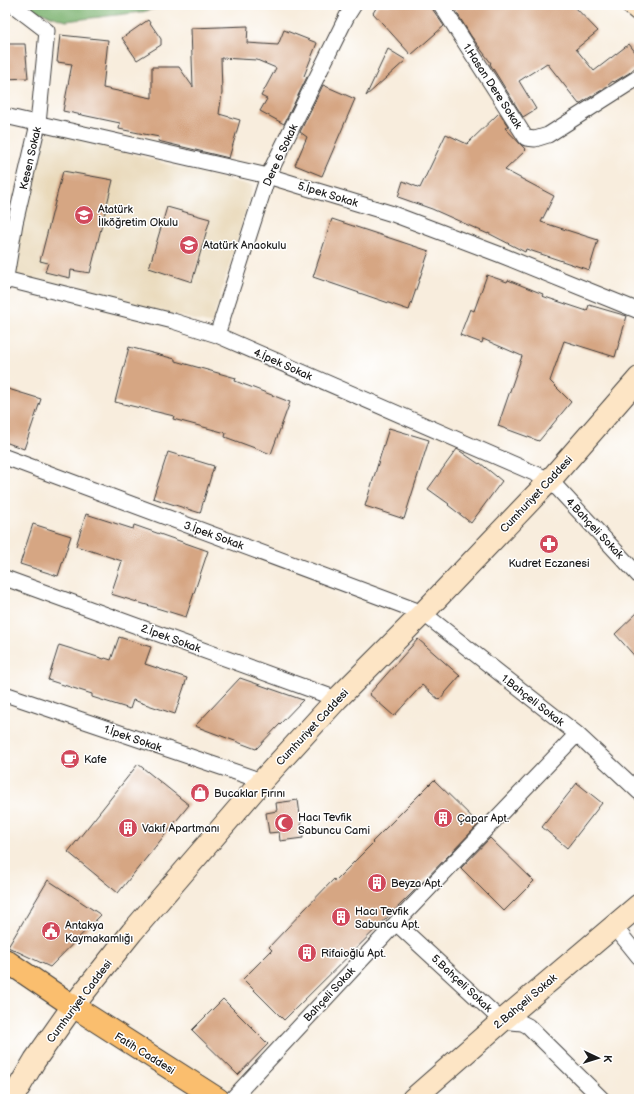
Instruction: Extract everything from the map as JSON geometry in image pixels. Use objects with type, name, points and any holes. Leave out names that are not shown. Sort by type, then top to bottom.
[{"type":"main road","points":[[633,5],[639,10]]},
{"type":"main road","name":"Cumhuriyet Caddesi","points":[[12,1099],[35,1060],[73,1006],[132,932],[262,781],[337,698],[423,613],[550,480],[639,378]]},
{"type":"main road","name":"2.Bahçeli Sokak","points":[[418,1097],[502,1021],[639,905]]},
{"type":"main road","name":"Fatih Caddesi","points":[[5,960],[73,1006],[218,1099]]},
{"type":"street","name":"Kesen Sokak","points":[[5,281],[15,223],[38,124],[47,31],[14,5]]},
{"type":"street","name":"Dere 6 Sokak","points":[[217,335],[268,176],[347,16],[354,5]]},
{"type":"street","name":"1.Hasan Dere Sokak","points":[[441,5],[526,138],[535,139],[548,135],[639,77]]},
{"type":"street","name":"5.İpek Sokak","points":[[5,116],[268,176],[393,214],[501,255],[639,312]]},
{"type":"street","name":"4.İpek Sokak","points":[[5,281],[174,321],[217,335],[550,480]]},
{"type":"street","name":"3.İpek Sokak","points":[[5,457],[423,613]]},
{"type":"street","name":"4.Bahçeli Sokak","points":[[550,480],[639,576]]},
{"type":"street","name":"2.İpek Sokak","points":[[5,578],[337,698]]},
{"type":"street","name":"1.Bahçeli Sokak","points":[[423,613],[577,734],[639,792]]},
{"type":"street","name":"1.İpek Sokak","points":[[5,694],[262,781]]},
{"type":"street","name":"Bahçeli Sokak","points":[[232,1099],[396,923],[577,734]]},
{"type":"street","name":"5.Bahçeli Sokak","points":[[396,923],[502,1021],[522,1023],[528,1026],[602,1099]]},
{"type":"street","points":[[614,926],[639,957]]},
{"type":"shaded area","points":[[38,124],[166,164],[253,186],[212,324],[124,303],[5,279]]},
{"type":"green space","points":[[17,5],[168,5],[142,12],[66,21]]},
{"type":"building","points":[[378,5],[432,5],[433,10],[444,26],[411,55],[373,13]]},
{"type":"building","points":[[452,5],[573,5],[598,31],[576,49],[594,71],[629,44],[639,57],[639,64],[629,73],[614,82],[613,81],[602,90],[579,104],[547,63],[519,81],[536,109],[523,117],[490,64],[491,63],[471,36]]},
{"type":"building","points":[[148,20],[161,39],[161,45],[137,60],[122,38]]},
{"type":"building","points":[[248,26],[247,43],[278,45],[284,30],[317,43],[304,76],[307,77],[284,124],[260,111],[267,99],[261,96],[276,68],[257,60],[221,58],[222,93],[219,114],[240,120],[229,158],[158,141],[159,137],[119,129],[120,123],[63,111],[72,64],[57,62],[60,35],[108,40],[103,88],[152,98],[152,67],[179,67],[193,87],[191,28]]},
{"type":"building","points":[[5,44],[25,44],[28,78],[5,79]]},
{"type":"building","points":[[388,49],[406,60],[366,96]]},
{"type":"building","points":[[323,85],[355,99],[322,176],[295,165],[307,137],[300,132]]},
{"type":"building","points":[[499,113],[508,126],[505,128],[526,150],[505,170],[554,196],[541,222],[598,240],[589,270],[526,249],[525,252],[488,233],[432,209],[398,197],[403,181],[420,188],[446,134],[467,144]]},
{"type":"building","points":[[63,171],[113,180],[90,273],[71,270],[70,278],[45,272],[48,263],[40,261]]},
{"type":"building","points":[[167,207],[210,219],[192,282],[149,268]]},
{"type":"building","points":[[332,219],[429,251],[409,310],[313,277]]},
{"type":"building","points":[[487,275],[507,282],[508,280],[543,294],[542,296],[587,311],[589,305],[627,316],[615,357],[564,341],[550,381],[571,402],[539,441],[498,426],[522,356],[483,339],[482,343],[460,335],[470,309],[474,311]]},
{"type":"building","points":[[129,347],[175,359],[175,361],[236,378],[235,381],[290,402],[271,454],[225,437],[226,433],[173,419],[174,416],[115,402]]},
{"type":"building","points":[[5,388],[41,399],[24,449],[5,442]]},
{"type":"building","points":[[389,428],[429,440],[404,519],[365,506]]},
{"type":"building","points":[[457,449],[479,464],[480,463],[502,481],[471,523],[448,505],[449,504],[428,489]]},
{"type":"building","points":[[168,452],[214,466],[200,513],[153,498]]},
{"type":"building","points":[[86,514],[133,529],[134,525],[208,551],[186,617],[111,594],[122,561],[76,546]]},
{"type":"building","points":[[33,524],[71,536],[58,576],[20,564]]},
{"type":"building","points":[[639,611],[639,661],[615,634]]},
{"type":"building","points":[[119,637],[151,647],[145,664],[187,678],[175,714],[133,700],[130,709],[92,697],[92,694],[48,680],[59,645],[111,660]]},
{"type":"building","points":[[418,639],[460,676],[439,700],[422,685],[394,716],[369,694]]},
{"type":"building","points":[[240,678],[303,700],[256,749],[195,726]]},
{"type":"building","name":"Vakıf Apartmanı","points":[[138,764],[189,805],[118,893],[68,852]]},
{"type":"building","points":[[434,780],[479,824],[284,1020],[243,979],[272,950],[269,947],[303,911],[334,879],[335,881],[373,843],[372,842]]},
{"type":"building","points":[[577,783],[602,803],[567,848],[542,827]]},
{"type":"building","name":"Hacı Tevfik Sabuncu Cami","points":[[298,800],[303,838],[280,841],[279,832],[269,833],[266,813],[277,811],[276,803]]},
{"type":"building","points":[[490,838],[534,881],[504,911],[461,868]]},
{"type":"building","name":"Antakya Kaymakamlığı","points":[[48,880],[101,915],[50,967],[8,947]]},
{"type":"building","points":[[223,999],[268,1044],[238,1075],[192,1030]]},
{"type":"place","name":"Atatürk İlköğretim Okulu","points":[[84,215]]},
{"type":"place","name":"Atatürk Anaokulu","points":[[189,245]]},
{"type":"place","name":"Kudret Eczanesi","points":[[549,544]]},
{"type":"place","name":"Kafe","points":[[70,759]]},
{"type":"place","name":"Bucaklar Fırını","points":[[200,793]]},
{"type":"place","name":"Çapar Apt.","points":[[443,818]]},
{"type":"place","name":"Hacı Tevfik Sabuncu Cami","points":[[284,823]]},
{"type":"place","name":"Vakıf Apartmanı","points":[[128,828]]},
{"type":"place","name":"Beyza Apt.","points":[[377,883]]},
{"type":"place","name":"Hacı Tevfik Sabuncu Apt.","points":[[341,917]]},
{"type":"place","name":"Antakya Kaymakamlığı","points":[[51,931]]},
{"type":"place","name":"Rifaioğlu Apt.","points":[[307,953]]}]
